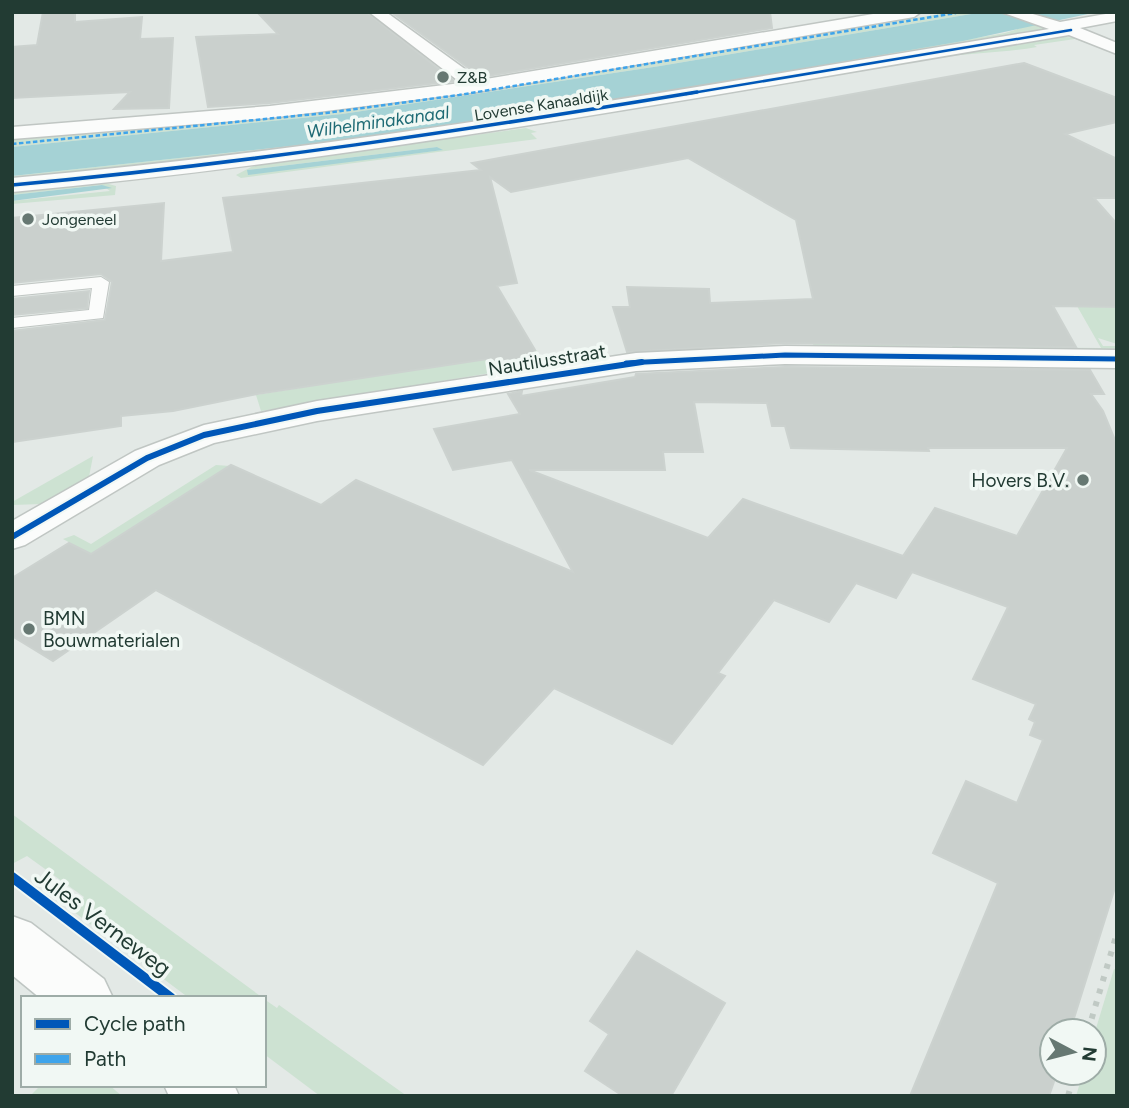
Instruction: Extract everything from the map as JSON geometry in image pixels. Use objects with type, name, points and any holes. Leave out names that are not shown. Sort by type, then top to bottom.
[{"type":"street","points":[[376,12],[477,86]]},
{"type":"street","name":"Lovense Kanaaldijk","points":[[12,133],[270,112],[477,86],[914,12]]},
{"type":"street","points":[[1008,12],[1065,29],[1117,49]]},
{"type":"street","name":"Lovense Kanaaldijk","points":[[12,185],[143,173],[453,133],[1065,29],[1117,16]]},
{"type":"street","name":"Lovense Kanaaldijk","points":[[12,118],[57,117],[150,122]]},
{"type":"street","name":"Nautilusstraat","points":[[12,537],[147,458],[204,435],[317,411],[636,362],[785,355],[1117,359]]},
{"type":"street","points":[[12,941],[81,996]]},
{"type":"lane","points":[[12,291],[101,282],[97,314],[12,323]]},
{"type":"path","points":[[1092,1017],[1117,933]]},
{"type":"green space","points":[[951,12],[983,12],[660,66],[342,114],[12,147],[12,138],[334,109],[500,89]]},
{"type":"green space","points":[[1037,23],[1050,30],[555,115],[367,138],[549,112],[1005,33]]},
{"type":"green space","points":[[1054,36],[1077,38],[1106,50],[1075,39],[1034,45],[1037,47],[1026,49],[950,56]]},
{"type":"green space","points":[[526,128],[537,132],[531,133],[537,139],[241,178],[236,175],[255,165]],"holes":[[[437,147],[442,150],[248,174],[248,170]]]},
{"type":"green space","points":[[364,138],[12,181],[12,176]]},
{"type":"green space","points":[[98,181],[116,186],[115,195],[12,204],[12,201],[110,191],[102,185],[12,195],[12,189]]},
{"type":"green space","points":[[1077,306],[1117,308],[1117,344],[1098,338],[1103,346],[1117,346],[1117,350],[954,350],[952,346],[896,346],[897,350],[875,350],[872,346],[815,350],[810,335],[805,334],[979,347],[1101,348]]},
{"type":"green space","points":[[537,350],[526,367],[261,411],[256,395]]},
{"type":"green space","points":[[93,456],[89,477],[42,504],[12,505],[12,502]]},
{"type":"green space","points":[[216,465],[230,466],[91,554],[63,539],[74,535],[91,544]]},
{"type":"green space","points":[[12,814],[260,996],[186,996],[74,912],[84,897],[27,856],[12,864]]},
{"type":"green space","points":[[1114,969],[1117,970],[1117,1096],[1076,1096],[1079,1087],[1108,1087],[1108,1017],[1099,1017]]},
{"type":"green space","points":[[266,1000],[277,1008],[279,1005],[407,1096],[320,1096],[266,1056]]},
{"type":"green space","points":[[39,1087],[111,1087],[122,1096],[30,1096]]},
{"type":"water","name":"Wilhelminakanaal","points":[[983,12],[1097,12],[963,41],[584,106],[366,138],[12,176],[12,147],[342,114],[660,66]]},
{"type":"water","points":[[437,147],[443,150],[248,175],[247,170]]},
{"type":"water","points":[[102,185],[112,188],[12,201],[12,195]]},
{"type":"building","points":[[43,12],[75,12],[75,22],[142,17],[140,39],[173,38],[169,108],[114,109],[130,92],[12,98],[12,47],[37,45]]},
{"type":"building","points":[[257,12],[366,12],[454,81],[270,103],[208,107],[196,37],[278,34]]},
{"type":"building","points":[[391,12],[770,12],[772,28],[481,77]]},
{"type":"building","points":[[1024,63],[1117,98],[1117,122],[1065,134],[1117,159],[1117,198],[1094,198],[1117,224],[1117,307],[1053,306],[1076,347],[785,343],[627,352],[613,307],[630,307],[627,287],[709,289],[710,303],[813,299],[796,220],[688,158],[511,192],[490,177],[517,283],[497,286],[535,350],[530,366],[495,372],[487,359],[257,394],[173,411],[121,416],[121,426],[12,442],[12,331],[105,320],[112,282],[101,274],[12,283],[12,218],[164,203],[161,261],[233,252],[223,198],[481,170],[472,163]]},
{"type":"building","points":[[89,291],[87,308],[12,315],[12,299]]},
{"type":"building","points":[[785,367],[1090,370],[1104,394],[1091,394],[1103,411],[1117,445],[1117,881],[1074,1017],[1038,1017],[1038,1087],[1052,1087],[1049,1096],[910,1096],[998,883],[933,853],[966,781],[1017,803],[1043,740],[1030,735],[1035,722],[1029,719],[1036,704],[973,679],[1008,607],[912,572],[896,598],[856,583],[829,622],[774,600],[718,673],[725,676],[672,744],[554,688],[483,765],[156,590],[53,661],[12,636],[12,578],[69,543],[91,554],[231,465],[321,505],[356,480],[573,572],[512,460],[453,470],[434,429],[520,414],[508,394],[522,391],[521,396],[635,377],[636,374]],"holes":[[[694,402],[767,403],[772,426],[785,426],[791,448],[929,451],[928,448],[1067,448],[1017,536],[935,508],[903,556],[743,499],[708,538],[529,470],[665,470],[663,452],[703,452]]]},
{"type":"building","points":[[637,951],[725,1003],[671,1096],[623,1096],[585,1071],[609,1034],[590,1021]]},
{"type":"marked path","points":[[12,144],[326,113],[459,95],[956,13]]},
{"type":"cycle path","points":[[12,185],[143,173],[453,133],[1071,30]]},
{"type":"cycle path","points":[[12,537],[147,458],[204,435],[317,411],[636,362],[785,355],[1117,359]]},
{"type":"cycle path","name":"Jules Verneweg","points":[[12,877],[168,996]]},
{"type":"place","name":"Z&B","points":[[443,77]]},
{"type":"place","name":"Jongeneel","points":[[28,219]]},
{"type":"place","name":"Hovers B.V.","points":[[1083,480]]},
{"type":"place","name":"BMN Bouwmaterialen","points":[[29,629]]}]
